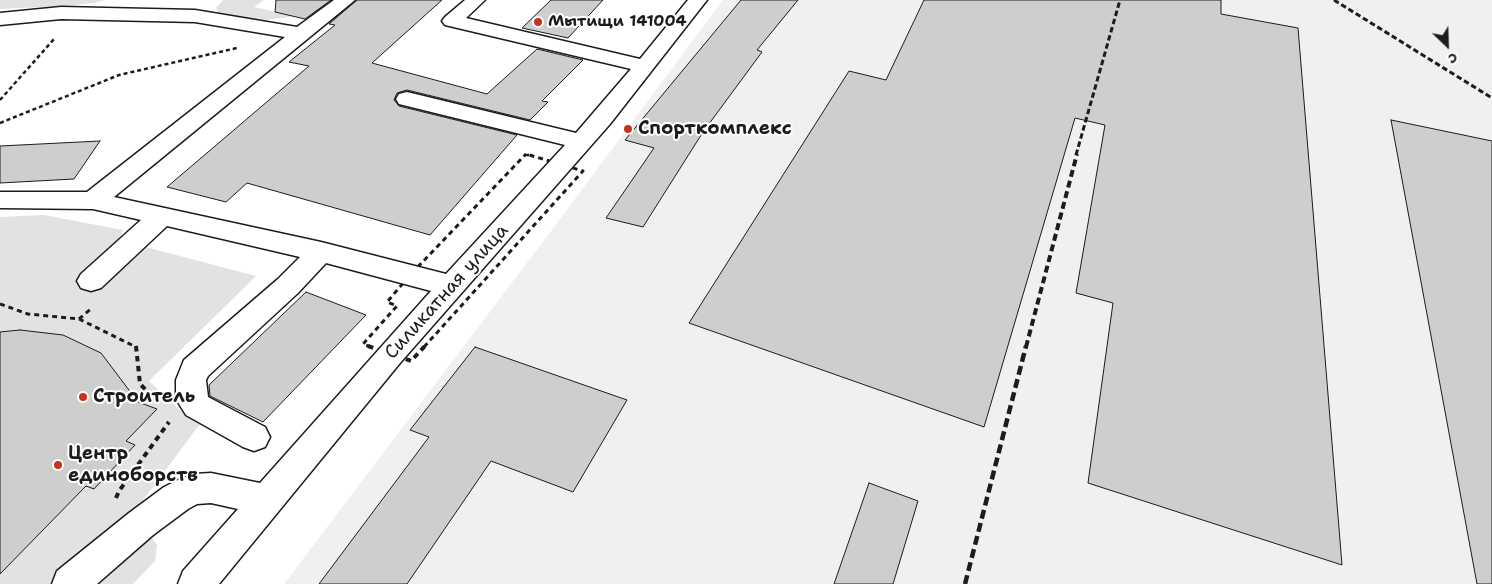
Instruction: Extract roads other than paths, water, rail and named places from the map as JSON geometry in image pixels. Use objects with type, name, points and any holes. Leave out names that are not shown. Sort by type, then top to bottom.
[{"type":"street","points":[[93,201],[346,0]]},
{"type":"street","points":[[476,0],[452,21],[645,66]]},
{"type":"street","name":"Силикатная улица","points":[[196,584],[266,500],[452,286],[582,142],[698,0]]},
{"type":"street","points":[[0,19],[61,13],[195,16],[301,34]]},
{"type":"street","points":[[407,99],[582,142]]},
{"type":"street","points":[[0,200],[93,201],[321,252],[452,286]]},
{"type":"street","points":[[92,281],[161,217]]},
{"type":"street","points":[[254,437],[197,406],[191,399],[191,380],[195,369],[288,286],[321,252]]},
{"type":"street","points":[[70,584],[123,539],[176,498],[194,489],[211,488],[266,500]]},
{"type":"railway","points":[[1076,155],[1120,0]]},
{"type":"railway","points":[[1334,0],[1492,98]]},
{"type":"railway","points":[[1026,347],[1077,154]]},
{"type":"railway","points":[[965,584],[1026,346]]},
{"type":"place","name":"Мытищи 141004","points":[[538,22]]},
{"type":"place","name":"Спорткомплекс","points":[[628,129]]},
{"type":"place","name":"Строитель","points":[[83,397]]},
{"type":"place","name":"Центр единоборств","points":[[58,465]]}]
